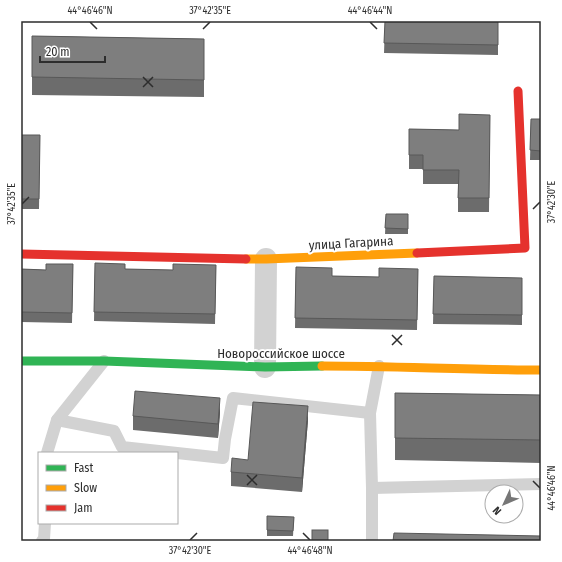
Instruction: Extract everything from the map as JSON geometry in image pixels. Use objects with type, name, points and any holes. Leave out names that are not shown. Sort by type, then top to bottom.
[{"type":"street","name":"улица Гагарина","points":[[21,254],[266,260],[525,248],[518,91]]},
{"type":"street","points":[[265,368],[266,260]]},
{"type":"street","name":"Новороссийское шоссе","points":[[21,361],[104,361],[265,368],[379,366],[541,370]]},
{"type":"lane","points":[[47,452],[57,420],[104,361]]},
{"type":"lane","points":[[372,541],[370,413],[379,366]]},
{"type":"lane","points":[[178,453],[223,458],[224,439],[233,398],[370,413]]},
{"type":"lane","points":[[57,420],[114,431],[122,447],[168,452]]},
{"type":"lane","points":[[372,488],[541,484]]},
{"type":"lane","points":[[44,524],[44,540]]},
{"type":"building","points":[[385,21],[498,21],[498,45],[384,43]]},
{"type":"building","points":[[32,36],[204,39],[204,80],[32,77]]},
{"type":"building","points":[[459,114],[490,115],[489,198],[458,198],[459,170],[423,170],[423,155],[409,155],[409,129],[459,130]]},
{"type":"building","points":[[531,119],[541,119],[541,151],[530,150]]},
{"type":"building","points":[[21,135],[40,135],[39,199],[21,199]]},
{"type":"building","points":[[386,214],[408,214],[408,229],[385,228]]},
{"type":"building","points":[[95,263],[125,264],[125,269],[173,270],[173,264],[216,265],[215,314],[94,312]]},
{"type":"building","points":[[46,264],[73,264],[72,313],[21,312],[21,269],[46,270]]},
{"type":"building","points":[[296,267],[332,268],[332,276],[379,277],[379,268],[418,269],[417,320],[295,318]]},
{"type":"building","points":[[434,276],[522,278],[522,315],[433,314]]},
{"type":"building","points":[[135,391],[220,398],[218,424],[133,416]]},
{"type":"building","points":[[395,393],[541,395],[541,440],[395,438]]},
{"type":"building","points":[[253,402],[308,406],[302,478],[231,472],[232,458],[248,460]]},
{"type":"building","points":[[267,516],[294,517],[293,531],[267,530]]},
{"type":"building","points":[[312,530],[328,530],[328,541],[312,541]]},
{"type":"building","points":[[394,533],[541,536],[541,541],[393,541]]},
{"type":"traffic: fast","points":[[21,361],[104,361],[265,367],[322,366]]},
{"type":"traffic: slow","points":[[246,259],[417,253]]},
{"type":"traffic: slow","points":[[322,366],[541,370]]},
{"type":"traffic: jam","points":[[417,253],[525,248],[518,91]]},
{"type":"traffic: jam","points":[[21,254],[246,259]]}]
